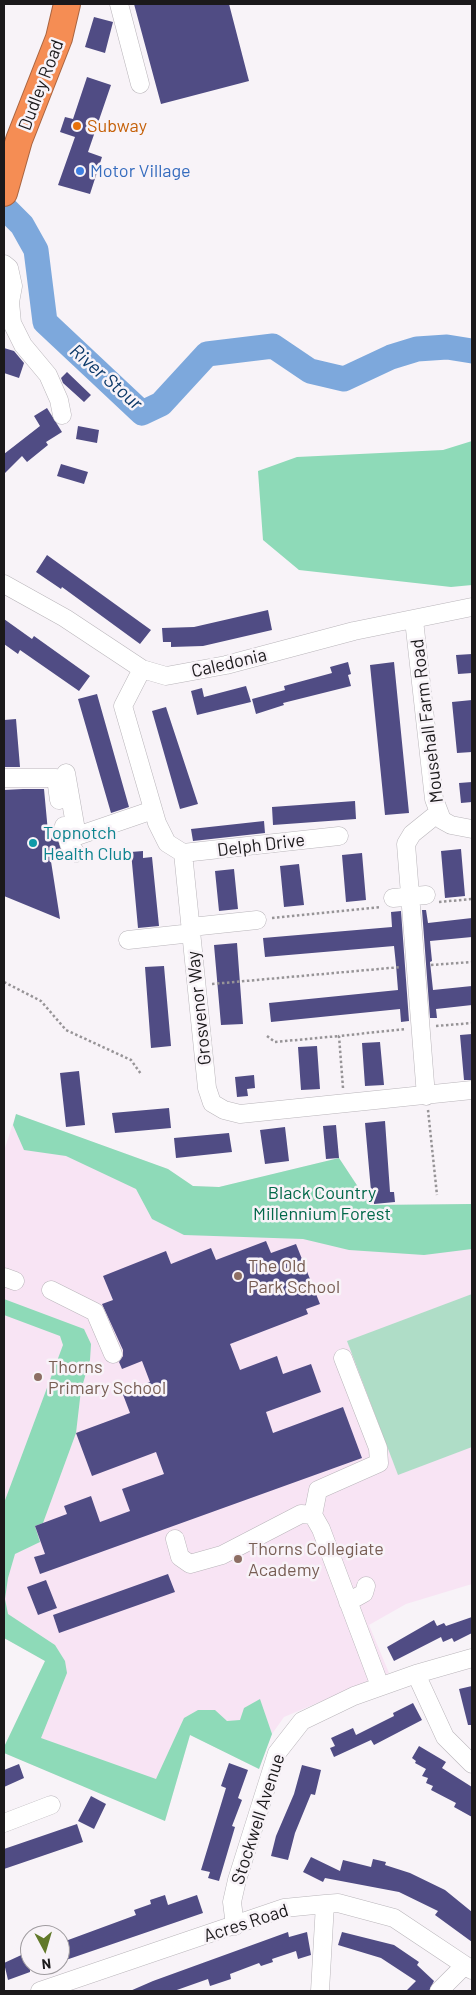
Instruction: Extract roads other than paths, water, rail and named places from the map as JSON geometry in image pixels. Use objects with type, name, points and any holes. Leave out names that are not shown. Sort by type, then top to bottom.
[{"type":"highway","name":"Dudley Road","points":[[5,190],[12,136],[59,38],[67,4]]},
{"type":"street","points":[[119,4],[140,84]]},
{"type":"street","points":[[4,264],[9,268],[13,286],[10,302],[12,323],[23,345],[48,375],[59,400],[62,415]]},
{"type":"street","name":"Caledonia","points":[[4,584],[65,618],[142,669],[166,676],[185,673],[354,631],[472,607]]},
{"type":"street","name":"Mousehall Farm Road","points":[[414,620],[434,799],[442,820],[451,825],[472,829]]},
{"type":"street","points":[[142,669],[123,706],[153,810],[167,843],[183,853]]},
{"type":"street","points":[[66,773],[76,836],[153,810]]},
{"type":"street","points":[[4,778],[56,778],[63,823],[69,844],[76,853]]},
{"type":"street","points":[[426,1096],[406,844],[412,834],[438,812]]},
{"type":"street","name":"Delph Drive","points":[[183,853],[339,836]]},
{"type":"street","name":"Grosvenor Way","points":[[183,853],[207,1088],[212,1103],[224,1110],[240,1114],[472,1090]]},
{"type":"street","points":[[128,940],[260,919]]},
{"type":"street","points":[[51,1290],[95,1312],[113,1354]]},
{"type":"street","points":[[343,1358],[378,1448],[379,1463],[318,1490],[313,1515],[321,1529],[380,1686]]},
{"type":"street","points":[[175,1539],[180,1557],[190,1564],[222,1555],[301,1514],[313,1515]]},
{"type":"street","points":[[348,1602],[364,1594],[366,1586]]},
{"type":"street","name":"Stockwell Avenue","points":[[235,1926],[232,1902],[237,1880],[277,1753],[302,1721],[380,1686],[472,1658]]},
{"type":"street","points":[[416,1674],[445,1737],[472,1764]]},
{"type":"street","points":[[4,1823],[51,1805]]},
{"type":"street","name":"Acres Road","points":[[40,1991],[284,1908],[338,1903],[394,1918],[469,1968]]},
{"type":"street","points":[[320,1991],[325,1904]]},
{"type":"street","points":[[439,1991],[469,1968]]},
{"type":"waterway","name":"River Stour","points":[[4,207],[22,225],[36,250],[45,322],[142,413],[161,404],[207,354],[273,346],[310,371],[344,379],[391,357],[417,349],[447,347],[472,351]]},
{"type":"place","name":"Subway","points":[[77,126]]},
{"type":"place","name":"Motor Village","points":[[80,171]]},
{"type":"place","name":"Topnotch Health Club","points":[[33,843]]},
{"type":"place","name":"The Old Park School","points":[[238,1276]]},
{"type":"place","name":"Thorns Primary School","points":[[38,1377]]},
{"type":"place","name":"Thorns Collegiate Academy","points":[[238,1559]]},
{"type":"park label","name":"Black Country Millennium Forest","points":[[322,1203]]}]
